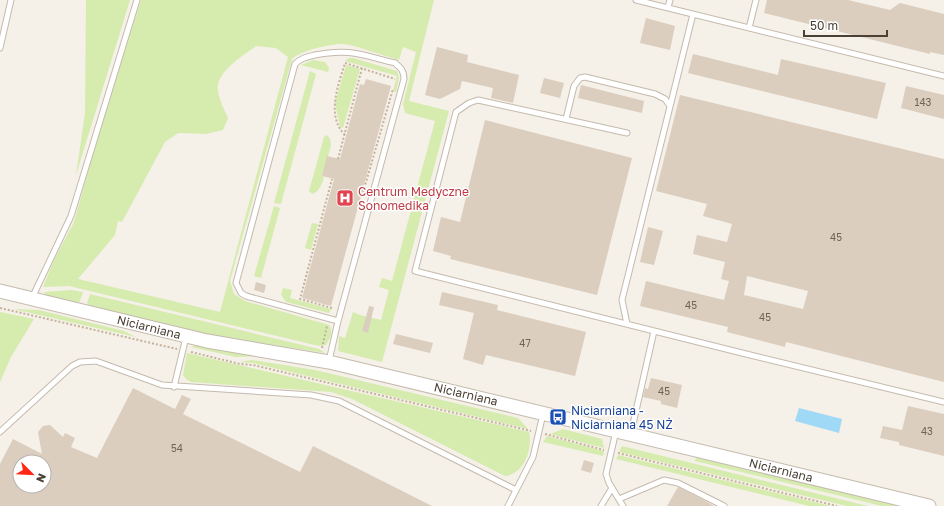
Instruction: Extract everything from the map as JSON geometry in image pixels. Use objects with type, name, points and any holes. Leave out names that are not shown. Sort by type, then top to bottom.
[{"type":"street","name":"Niciarniana","points":[[0,291],[186,336],[329,362],[929,506]]},
{"type":"lane","points":[[0,48],[12,0]]},
{"type":"lane","points":[[32,299],[71,216],[137,0]]},
{"type":"lane","points":[[636,0],[944,76]]},
{"type":"lane","points":[[668,8],[670,0]]},
{"type":"lane","points":[[749,28],[756,0]]},
{"type":"lane","points":[[627,324],[622,300],[693,14]]},
{"type":"lane","points":[[329,362],[338,321],[404,79],[404,73],[401,67],[395,63],[341,51],[303,58],[298,60],[294,68],[236,283],[241,293],[246,296],[338,321]]},
{"type":"lane","points":[[566,119],[574,86],[580,78],[585,77],[655,94],[665,99],[670,106]]},
{"type":"lane","points":[[627,133],[478,100],[461,107],[456,112],[415,271],[944,402]]},
{"type":"lane","points":[[631,434],[654,331]]},
{"type":"lane","points":[[174,387],[186,336]]},
{"type":"lane","points":[[0,432],[72,366],[80,362],[102,362],[155,384],[174,387],[312,395],[339,401],[516,490]]},
{"type":"lane","points":[[508,506],[533,457],[543,413]]},
{"type":"lane","points":[[616,430],[606,474],[612,488],[623,506]]},
{"type":"lane","points":[[619,499],[664,480],[678,483],[724,506]]},
{"type":"lane","points":[[601,506],[612,488]]},
{"type":"path","points":[[345,136],[339,130],[334,104],[345,63],[396,78],[361,203]]},
{"type":"path","points":[[338,159],[362,68]]},
{"type":"path","points":[[322,348],[332,308],[300,299],[332,179]]},
{"type":"path","points":[[0,308],[240,364],[253,365],[528,431]]},
{"type":"path","points":[[549,435],[604,450]]},
{"type":"path","points":[[619,453],[837,506]]},
{"type":"green space","points":[[86,0],[130,0],[76,175],[85,113]]},
{"type":"green space","points":[[141,0],[434,0],[409,101],[449,111],[382,362],[338,351],[339,336],[345,338],[353,312],[381,320],[389,290],[379,287],[382,278],[392,281],[435,121],[405,113],[403,104],[416,52],[403,47],[399,60],[362,48],[342,44],[315,48],[301,53],[292,59],[230,281],[234,294],[245,301],[329,325],[331,332],[330,338],[326,345],[319,346],[69,286],[43,287],[54,260],[74,222],[100,128]],"holes":[[[256,46],[276,48],[288,57],[220,312],[78,279],[115,235],[118,221],[122,222],[165,142],[178,133],[206,134],[223,130],[228,118],[218,92],[218,84],[224,72],[234,62]]]},
{"type":"green space","points":[[349,58],[397,71],[399,77],[396,92],[393,91],[397,76],[345,61]]},
{"type":"green space","points":[[313,60],[325,62],[329,68],[328,72],[301,65]]},
{"type":"green space","points":[[346,65],[360,69],[343,128],[340,127],[335,103]]},
{"type":"green space","points":[[310,71],[316,74],[281,204],[274,203]]},
{"type":"green space","points":[[327,135],[330,139],[331,146],[322,176],[324,177],[319,189],[313,194],[309,191],[324,137]]},
{"type":"green space","points":[[274,206],[280,208],[261,278],[254,276]]},
{"type":"green space","points":[[312,223],[318,224],[311,250],[305,248]]},
{"type":"green space","points":[[283,288],[292,290],[290,298],[331,309],[329,313],[286,302],[281,295]]},
{"type":"green space","points":[[71,290],[83,292],[80,301],[76,304],[47,296],[44,292]]},
{"type":"green space","points":[[90,294],[319,349],[325,353],[208,335],[90,307],[87,303]]},
{"type":"green space","points":[[13,309],[39,310],[124,331],[136,337]]},
{"type":"green space","points":[[0,312],[34,319],[11,357],[0,382]]},
{"type":"green space","points":[[197,345],[259,356],[236,357],[191,347]]},
{"type":"green space","points":[[187,353],[529,432],[530,446],[526,460],[517,471],[505,476],[352,399],[331,392],[191,382],[183,375]]},
{"type":"green space","points":[[252,360],[315,370],[518,418],[528,429],[253,363],[239,362]]},
{"type":"green space","points":[[563,429],[602,439],[604,448],[550,434]]},
{"type":"green space","points":[[547,436],[604,451],[603,456],[543,442]]},
{"type":"green space","points":[[622,446],[868,506],[847,506],[619,452]]},
{"type":"green space","points":[[618,455],[831,506],[809,506],[616,459]]},
{"type":"green space","points":[[696,457],[899,506],[882,506],[695,461]]},
{"type":"water","points":[[799,408],[842,419],[839,433],[795,421]]},
{"type":"building","points":[[767,0],[848,0],[890,10],[900,3],[944,14],[944,55],[930,52],[930,54],[764,13]]},
{"type":"building","points":[[646,18],[675,26],[670,50],[640,43]]},
{"type":"building","points":[[437,47],[468,55],[467,62],[519,75],[513,103],[491,98],[493,88],[462,81],[460,89],[440,99],[425,95]]},
{"type":"building","points":[[693,54],[778,75],[781,59],[886,83],[877,119],[688,73]]},
{"type":"building","points":[[544,78],[564,83],[560,98],[540,93]]},
{"type":"building","name":"Centrum Medyczne Sonomedika","points":[[366,79],[391,86],[331,306],[302,298],[334,179],[322,176],[327,156],[340,159],[360,84],[364,85]]},
{"type":"building","points":[[581,85],[644,101],[642,113],[578,98]]},
{"type":"building","points":[[906,86],[944,95],[944,119],[901,108]]},
{"type":"building","points":[[680,95],[944,159],[944,382],[786,342],[785,347],[727,332],[728,327],[640,306],[646,281],[724,300],[729,281],[721,279],[725,262],[693,254],[697,235],[727,242],[732,224],[703,216],[707,204],[656,191]],"holes":[[[747,276],[808,291],[803,309],[744,295]]]},
{"type":"building","points":[[485,120],[632,158],[597,295],[450,259],[451,256],[433,251],[441,217],[460,222]]},
{"type":"building","points":[[648,227],[663,231],[654,265],[640,262]]},
{"type":"building","points":[[256,282],[266,285],[264,293],[254,290]]},
{"type":"building","points":[[442,292],[498,305],[497,310],[586,332],[575,376],[486,355],[483,365],[463,359],[474,313],[439,305]]},
{"type":"building","points":[[369,306],[374,307],[368,333],[362,331]]},
{"type":"building","points":[[396,334],[433,343],[430,353],[393,344]]},
{"type":"building","points":[[651,378],[682,385],[677,408],[661,404],[661,401],[643,397],[645,388],[648,389]]},
{"type":"building","points":[[133,388],[175,409],[182,395],[191,399],[183,414],[300,472],[313,446],[432,506],[0,506],[0,464],[13,439],[42,454],[38,432],[43,426],[50,425],[63,437],[65,433],[75,438],[71,447],[97,458]]},
{"type":"building","points":[[908,406],[944,414],[944,456],[899,445],[899,442],[880,438],[883,426],[902,430]]},
{"type":"building","points":[[584,460],[594,463],[591,473],[581,470]]},
{"type":"building","points":[[678,487],[702,499],[714,506],[667,506]]},
{"type":"place","name":"Centrum Medyczne Sonomedika","points":[[345,198]]},
{"type":"place","name":"Niciarniana - Niciarniana 45 NŻ","points":[[558,417]]}]
